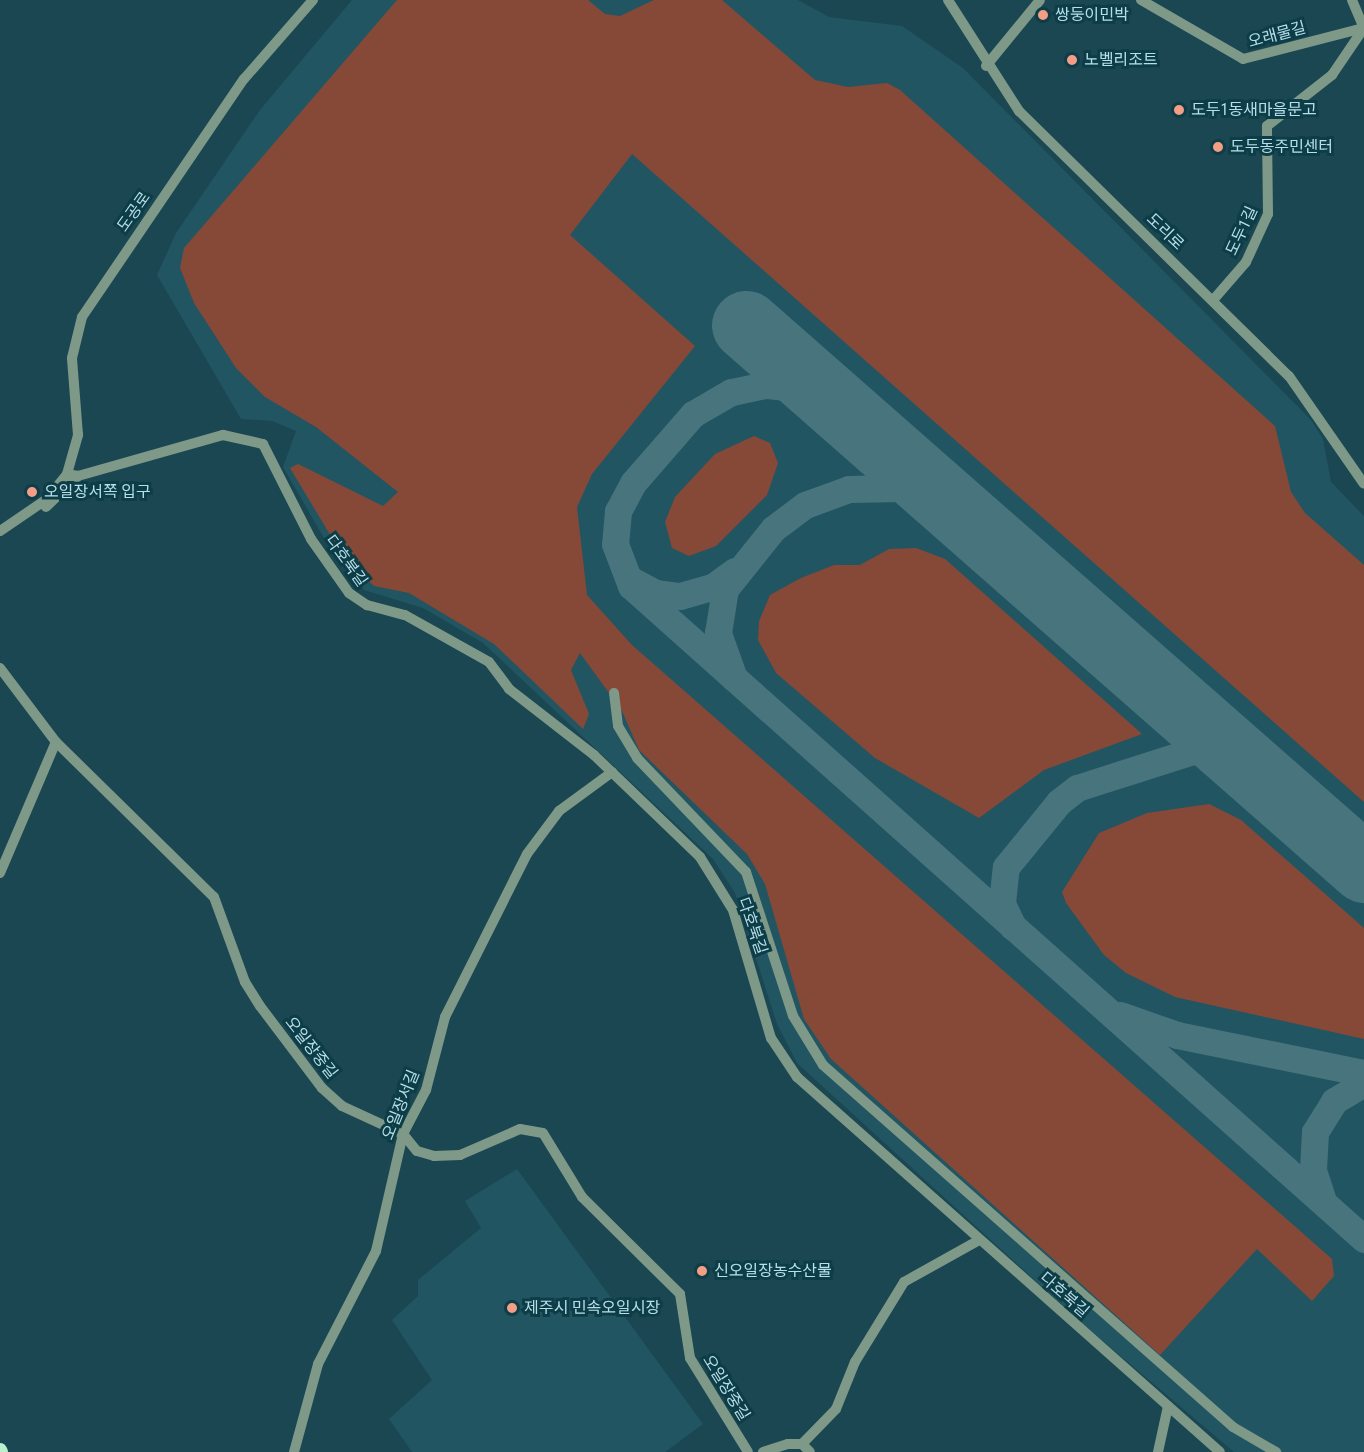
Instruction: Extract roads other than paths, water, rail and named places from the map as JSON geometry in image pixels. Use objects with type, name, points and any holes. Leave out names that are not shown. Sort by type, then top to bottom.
[{"type":"street","name":"도공로","points":[[0,531],[46,499],[72,475],[78,435],[72,358],[82,317],[244,79],[314,0]]},
{"type":"street","name":"도리로","points":[[948,0],[986,66],[1059,151],[1214,299],[1315,407],[1364,484]]},
{"type":"street","points":[[986,66],[1040,0]]},
{"type":"street","name":"오래물길","points":[[1141,0],[1243,59],[1364,28]]},
{"type":"street","points":[[1352,0],[1364,28]]},
{"type":"street","name":"도두1길","points":[[1214,299],[1246,262],[1268,214],[1267,126],[1332,75],[1364,28]]},
{"type":"street","name":"다호북길","points":[[72,475],[223,435],[243,437],[263,444],[311,539],[348,593],[368,605],[405,615],[479,655],[516,696],[612,772],[720,883],[771,1038],[797,1077],[1220,1452]]},
{"type":"street","name":"오일장중길","points":[[0,668],[56,742],[214,897],[245,982],[322,1088],[342,1106],[403,1134],[417,1151],[446,1156],[520,1129],[543,1133],[582,1197],[680,1294],[690,1359],[748,1452]]},
{"type":"street","points":[[614,693],[618,726],[637,758],[746,872],[793,1016],[823,1065],[1233,1427],[1276,1452]]},
{"type":"street","points":[[0,873],[56,742]]},
{"type":"street","name":"오일장서길","points":[[294,1452],[318,1364],[376,1251],[403,1134],[426,1090],[445,1017],[527,854],[559,811],[612,772]]},
{"type":"street","points":[[763,1452],[806,1448],[836,1409],[855,1362],[904,1282],[979,1240]]},
{"type":"street","points":[[1158,1452],[1168,1406]]},
{"type":"place","name":"쌍둥이민박","points":[[1043,15]]},
{"type":"place","name":"노벨리조트","points":[[1072,60]]},
{"type":"place","name":"도두1동새마을문고","points":[[1179,110]]},
{"type":"place","name":"도두동주민센터","points":[[1218,147]]},
{"type":"place","name":"오일장서쪽 입구","points":[[32,492]]},
{"type":"place","name":"신오일장농수산물","points":[[702,1271]]},
{"type":"place","name":"제주시 민속오일시장","points":[[512,1308]]}]
